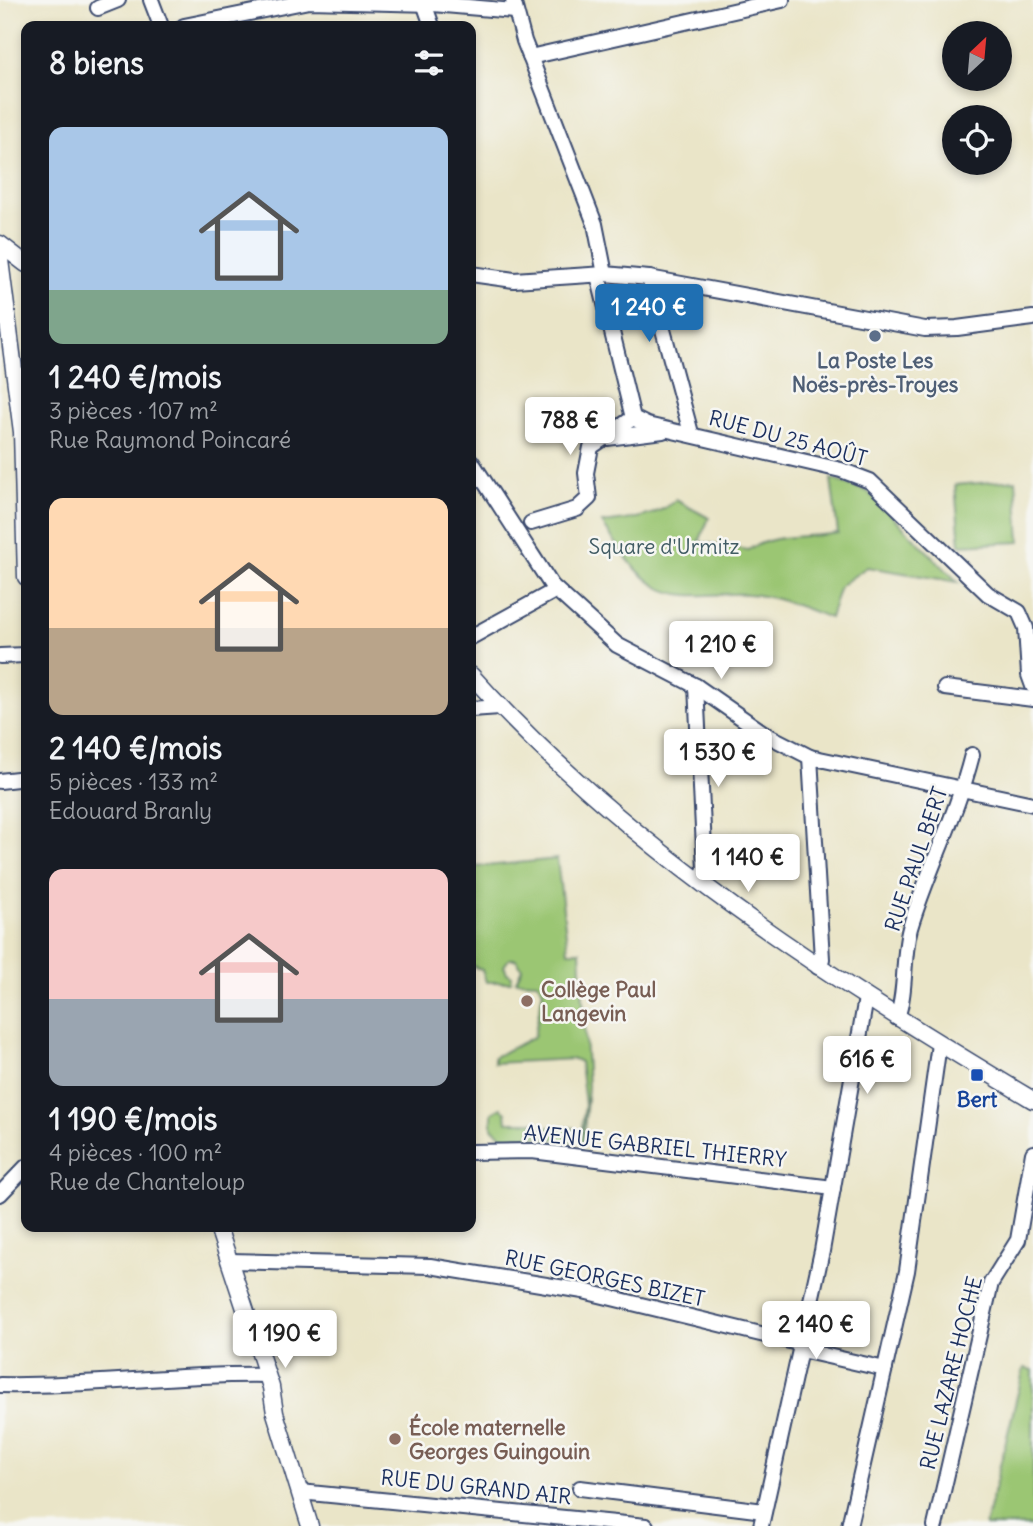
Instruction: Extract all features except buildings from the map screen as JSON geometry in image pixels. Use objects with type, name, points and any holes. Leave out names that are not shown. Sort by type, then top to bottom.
[{"type":"street","points":[[99,8],[118,0]]},
{"type":"street","points":[[151,0],[159,21]]},
{"type":"street","points":[[530,57],[782,0]]},
{"type":"street","points":[[209,21],[309,1],[514,6],[530,57],[595,224],[601,275],[635,426],[602,438],[591,447],[588,459],[589,498],[577,509],[531,523]]},
{"type":"street","points":[[424,3],[430,21]]},
{"type":"street","points":[[0,244],[21,260]]},
{"type":"street","points":[[0,260],[6,367],[21,428]]},
{"type":"street","points":[[476,275],[514,280],[601,275],[649,278],[925,329],[957,328],[1033,318]]},
{"type":"street","points":[[649,278],[691,433]]},
{"type":"street","name":"RUE DU 25 AOÛT","points":[[635,426],[691,433],[841,470],[870,481],[988,594],[1026,609],[1029,675],[1033,686]]},
{"type":"street","points":[[476,469],[556,590],[617,645],[696,686],[765,734],[810,757],[1033,804]]},
{"type":"street","points":[[476,634],[556,590]]},
{"type":"street","points":[[0,656],[21,656]]},
{"type":"street","points":[[476,680],[500,707],[597,801],[700,881],[818,967],[1033,1100]]},
{"type":"street","points":[[696,686],[705,869],[700,881]]},
{"type":"street","points":[[945,688],[1033,699]]},
{"type":"street","points":[[476,709],[500,707]]},
{"type":"street","name":"RUE PAUL BERT","points":[[897,1018],[902,1004],[911,926],[963,789],[972,755]]},
{"type":"street","points":[[810,757],[822,959],[818,967]]},
{"type":"street","points":[[0,782],[21,779]]},
{"type":"street","points":[[580,1488],[763,1522],[833,1188],[866,998]]},
{"type":"street","points":[[849,1526],[907,1271],[939,1044]]},
{"type":"street","name":"AVENUE GABRIEL THIERRY","points":[[476,1152],[532,1151],[833,1188]]},
{"type":"street","name":"RUE LAZARE HOCHE","points":[[935,1526],[991,1283],[1018,1240],[1033,1153]]},
{"type":"street","points":[[0,1194],[21,1172]]},
{"type":"street","points":[[220,1232],[267,1375],[275,1413],[310,1526]]},
{"type":"street","name":"RUE GEORGES BIZET","points":[[229,1261],[430,1266],[583,1291],[885,1369]]},
{"type":"street","points":[[0,1385],[53,1386],[162,1376],[267,1375]]},
{"type":"street","name":"RUE DU GRAND AIR","points":[[300,1492],[646,1526]]},
{"type":"green space","name":"Square d'Urmitz","points":[[831,479],[867,491],[958,582],[867,567],[840,586],[830,618],[790,603],[758,595],[679,594],[658,587],[641,574],[602,523],[650,514],[676,500],[709,518],[699,542],[748,550],[779,538],[838,533]]},
{"type":"green space","points":[[1016,480],[1020,542],[960,545],[955,485]]},
{"type":"green space","points":[[557,859],[568,951],[580,951],[588,1087],[583,1143],[580,1142],[585,1105],[580,1062],[574,1059],[494,1063],[494,1057],[534,1037],[543,990],[537,982],[516,981],[522,968],[516,959],[509,959],[504,966],[512,976],[511,982],[486,982],[482,970],[476,967],[476,867]]},
{"type":"green space","points":[[501,1108],[506,1112],[507,1122],[535,1122],[536,1127],[574,1128],[572,1142],[534,1136],[502,1136],[492,1128],[492,1113]]},
{"type":"green space","points":[[1024,1368],[1033,1370],[1033,1526],[985,1526]]},
{"type":"place","name":"La Poste Les Noës-près-Troyes","points":[[875,336]]},
{"type":"place","name":"Collège Paul Langevin","points":[[527,1001]]},
{"type":"place","name":"Bert","points":[[977,1075]]},
{"type":"place","name":"École maternelle Georges Guingouin","points":[[395,1439]]}]
